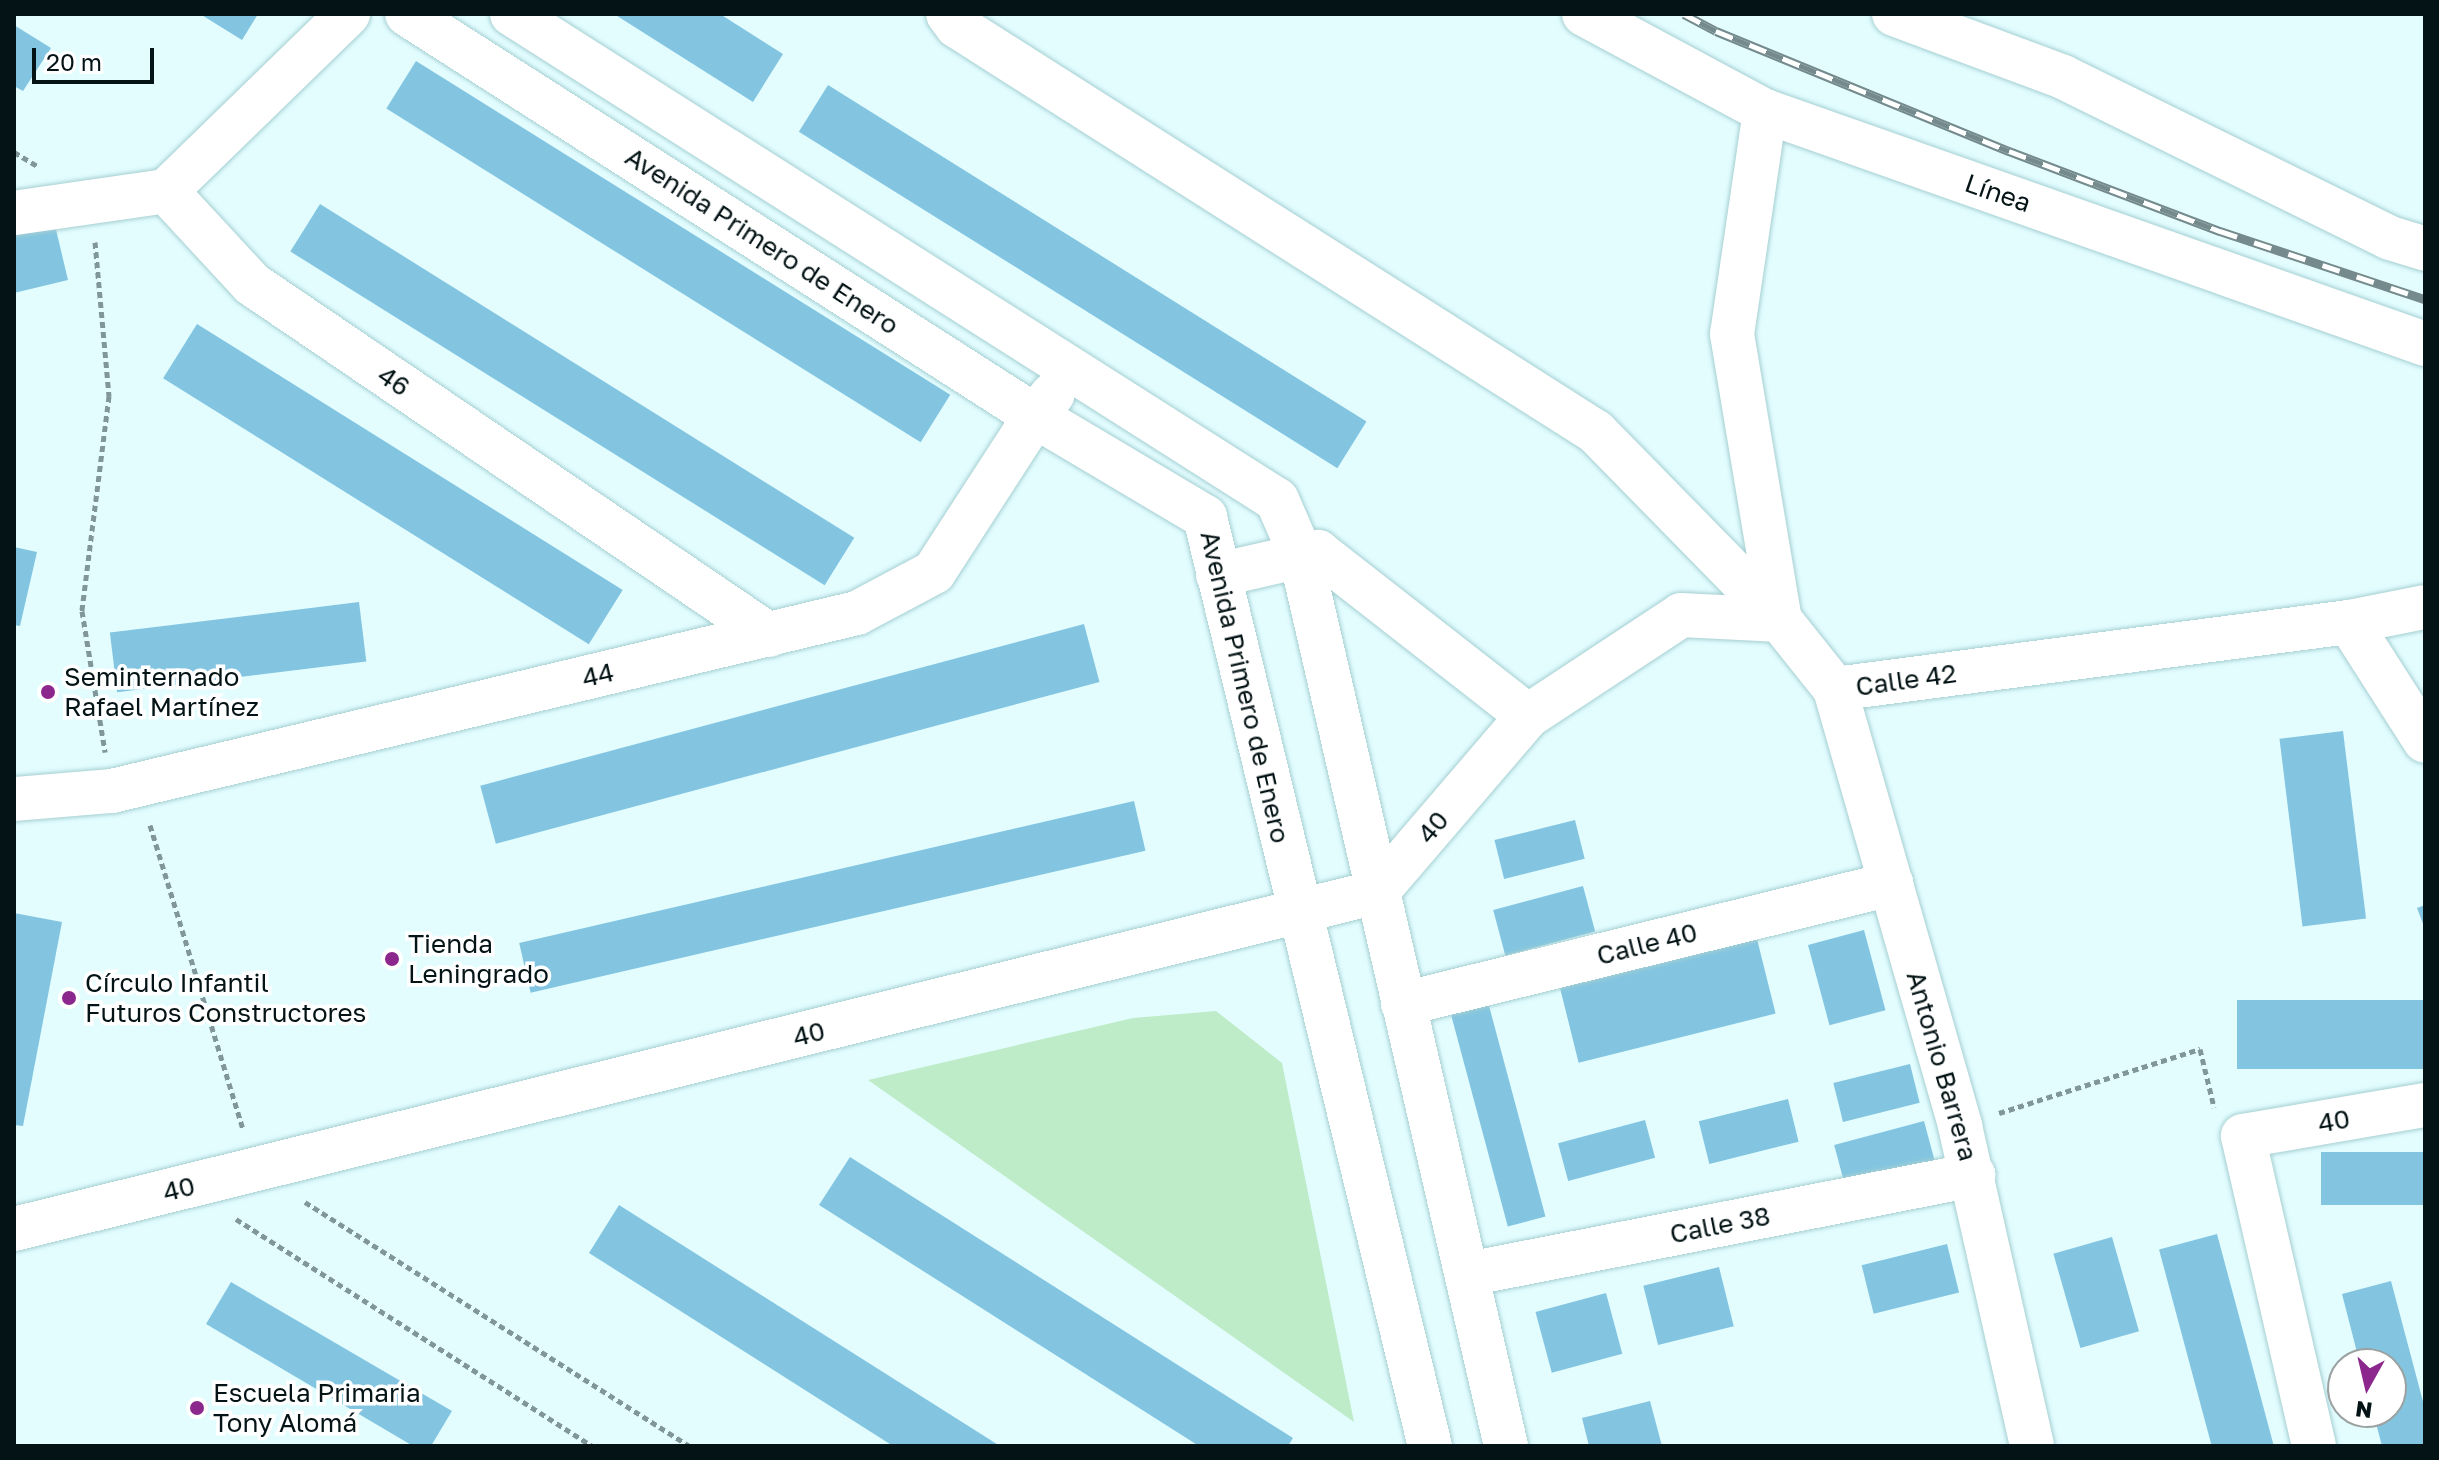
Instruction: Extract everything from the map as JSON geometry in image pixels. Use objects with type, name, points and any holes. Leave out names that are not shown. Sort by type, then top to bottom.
[{"type":"street","points":[[14,213],[166,191],[348,14]]},
{"type":"street","name":"Avenida Primero de Enero","points":[[407,14],[1035,416],[1205,517],[1430,1446]]},
{"type":"street","points":[[512,14],[1277,500],[1300,553],[1506,1446]]},
{"type":"street","name":"Calle 42","points":[[948,14],[957,26],[1596,432],[1780,620],[1835,689],[2349,622],[2425,607]]},
{"type":"street","name":"Línea","points":[[1584,14],[1765,111],[2425,344]]},
{"type":"street","points":[[1900,16],[2063,77],[2390,238],[2425,249]]},
{"type":"street","points":[[1218,575],[1300,553],[1318,552],[1528,716],[1681,615],[1780,620],[1732,334],[1765,111]]},
{"type":"street","name":"46","points":[[166,191],[252,284],[769,635]]},
{"type":"street","name":"44","points":[[14,799],[125,788],[857,613],[934,572],[1035,416],[1073,372]]},
{"type":"street","points":[[2349,622],[2425,741]]},
{"type":"street","name":"Antonio Barrera","points":[[1835,689],[1973,1175],[2032,1446]]},
{"type":"street","name":"40","points":[[14,1229],[1299,914],[1377,892],[1528,716]]},
{"type":"street","name":"Calle 40","points":[[1403,1004],[1891,884]]},
{"type":"street","name":"40","points":[[2243,1136],[2425,1105]]},
{"type":"street","points":[[2243,1136],[2314,1446]]},
{"type":"street","name":"Calle 38","points":[[1468,1274],[1973,1175]]},
{"type":"path","points":[[92,201],[109,396],[82,611],[125,788],[255,1170],[689,1446]]},
{"type":"path","points":[[1960,1126],[2200,1049],[2219,1126],[2243,1136]]},
{"type":"path","points":[[186,1187],[593,1446]]},
{"type":"green space","points":[[1216,1011],[1282,1063],[1354,1422],[868,1080],[1133,1018]]},
{"type":"building","points":[[200,14],[258,14],[242,40]]},
{"type":"building","points":[[614,14],[720,14],[783,54],[753,102]]},
{"type":"building","points":[[14,25],[51,48],[23,91],[14,86]]},
{"type":"building","points":[[416,61],[950,395],[921,442],[386,108]]},
{"type":"building","points":[[828,85],[1367,421],[1337,468],[799,132]]},
{"type":"building","points":[[320,204],[854,538],[825,585],[290,251]]},
{"type":"building","points":[[53,217],[68,280],[14,293],[14,226]]},
{"type":"building","points":[[197,324],[623,590],[589,644],[163,378]]},
{"type":"building","points":[[14,547],[37,552],[20,626],[14,625]]},
{"type":"building","points":[[359,602],[366,662],[117,692],[110,633]]},
{"type":"building","points":[[1084,624],[1100,682],[496,844],[480,786]]},
{"type":"building","points":[[2343,731],[2366,919],[2303,926],[2279,739]]},
{"type":"building","points":[[1134,801],[1145,851],[531,993],[519,943]]},
{"type":"building","points":[[1575,820],[1585,859],[1504,879],[1494,840]]},
{"type":"building","points":[[1583,886],[1595,931],[1505,955],[1493,910]]},
{"type":"building","points":[[2425,905],[2425,929],[2417,908]]},
{"type":"building","points":[[14,913],[62,922],[23,1126],[14,1125]]},
{"type":"building","points":[[1864,930],[1885,1010],[1829,1025],[1808,945]]},
{"type":"building","points":[[1756,935],[1776,1014],[1579,1063],[1559,984]]},
{"type":"building","points":[[2237,1000],[2425,1000],[2425,1069],[2237,1069]]},
{"type":"building","points":[[1488,1002],[1545,1216],[1508,1227],[1450,1012]]},
{"type":"building","points":[[1910,1064],[1920,1103],[1843,1122],[1833,1083]]},
{"type":"building","points":[[1788,1099],[1799,1142],[1709,1164],[1699,1121]]},
{"type":"building","points":[[1645,1120],[1655,1158],[1568,1181],[1558,1143]]},
{"type":"building","points":[[1924,1121],[1935,1162],[1845,1186],[1834,1145]]},
{"type":"building","points":[[2321,1152],[2425,1152],[2425,1205],[2321,1205]]},
{"type":"building","points":[[850,1157],[1293,1438],[1288,1446],[1199,1446],[819,1205]]},
{"type":"building","points":[[619,1205],[1000,1446],[893,1446],[589,1253]]},
{"type":"building","points":[[2217,1234],[2274,1446],[2212,1446],[2159,1250]]},
{"type":"building","points":[[2112,1237],[2139,1331],[2080,1348],[2053,1254]]},
{"type":"building","points":[[1947,1244],[1959,1293],[1874,1314],[1862,1265]]},
{"type":"building","points":[[1719,1267],[1734,1326],[1658,1345],[1643,1286]]},
{"type":"building","points":[[2391,1281],[2425,1409],[2425,1446],[2382,1446],[2377,1428],[2407,1428],[2407,1348],[2356,1348],[2342,1294]]},
{"type":"building","points":[[231,1282],[452,1411],[431,1446],[413,1446],[206,1324]]},
{"type":"building","points":[[1606,1293],[1622,1354],[1552,1373],[1535,1312]]},
{"type":"building","points":[[1650,1401],[1662,1446],[1589,1446],[1582,1418]]},
{"type":"railway","points":[[1684,14],[1716,31],[2009,151],[2220,231],[2425,299]]},
{"type":"place","name":"Seminternado Rafael Martínez","points":[[48,692]]},
{"type":"place","name":"Tienda Leningrado","points":[[392,959]]},
{"type":"place","name":"Círculo Infantil Futuros Constructores","points":[[69,998]]},
{"type":"place","name":"Escuela Primaria Tony Alomá","points":[[197,1408]]}]
